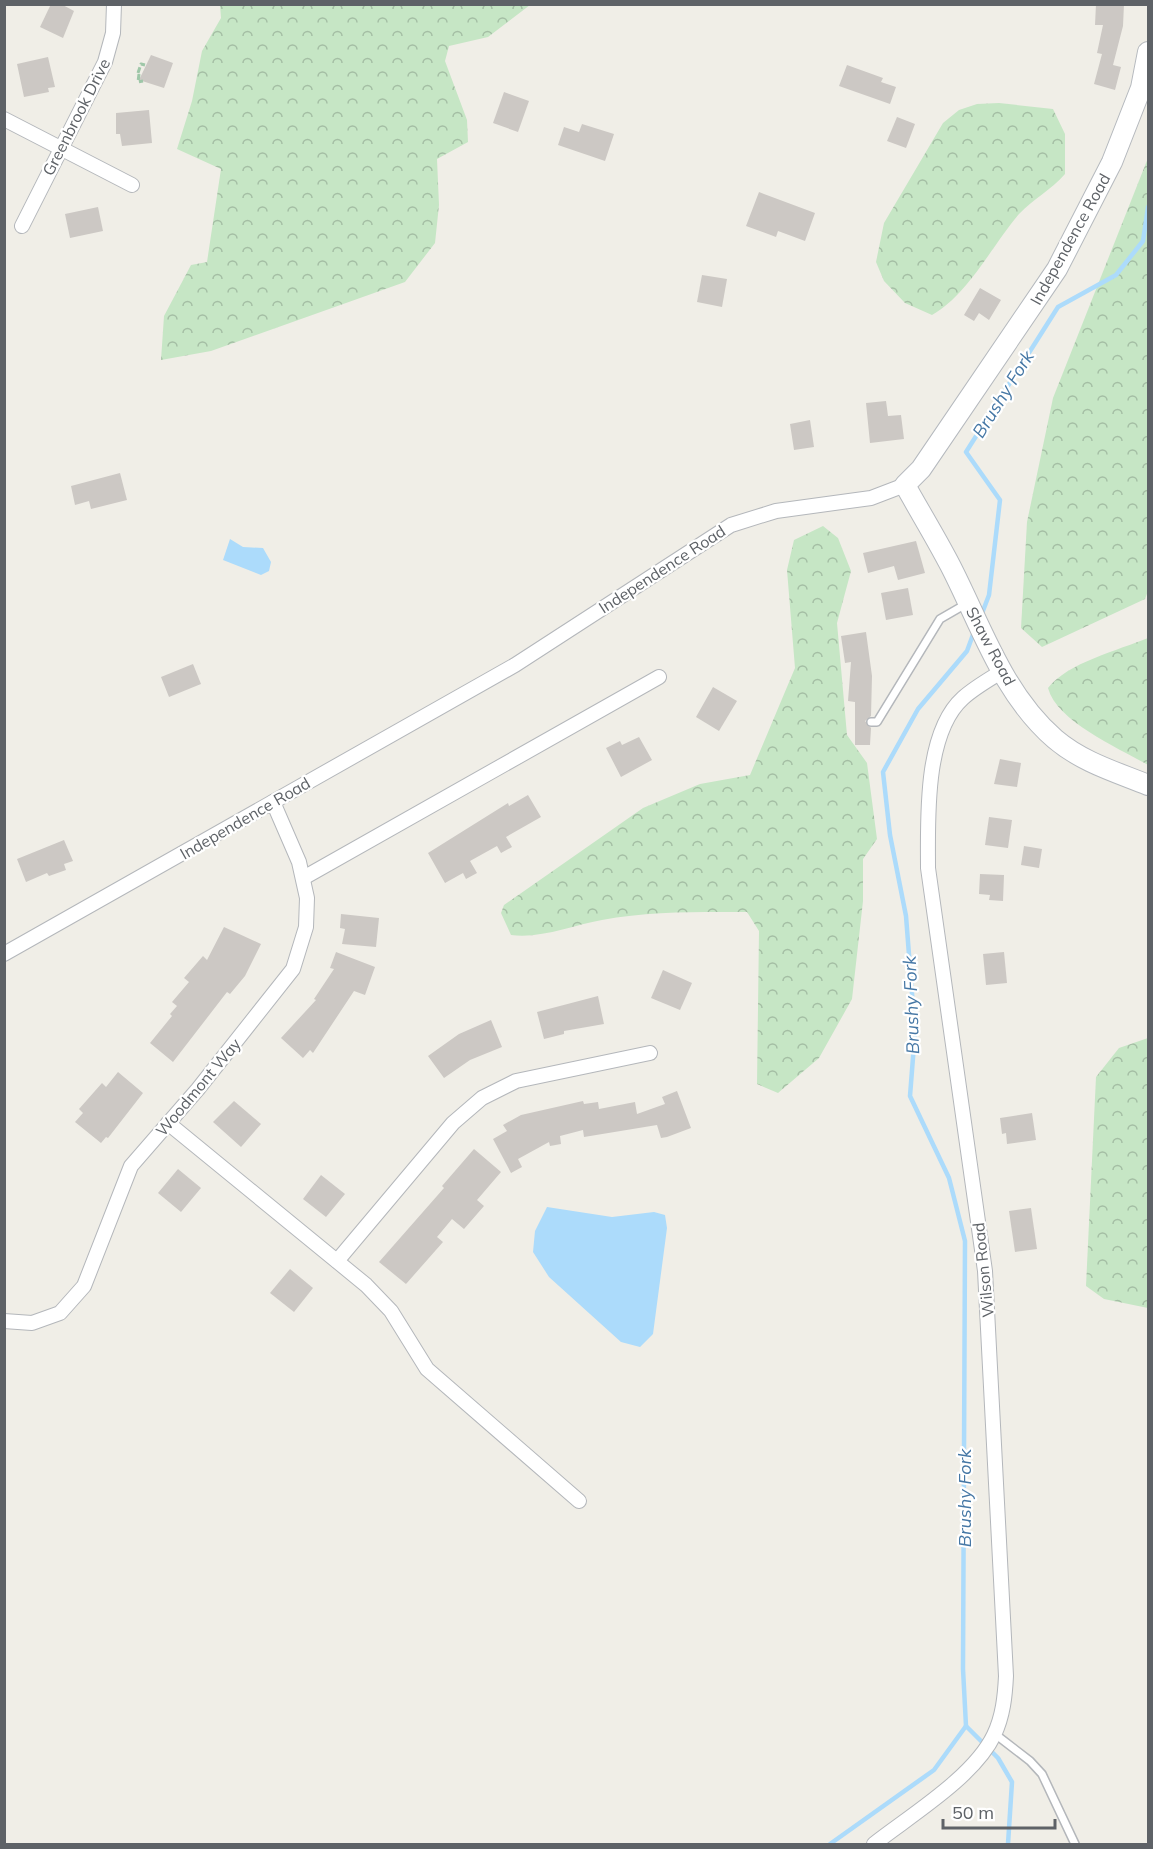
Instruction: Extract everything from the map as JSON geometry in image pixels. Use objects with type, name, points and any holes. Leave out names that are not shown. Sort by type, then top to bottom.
[{"type":"main road","name":"Independence Road","points":[[905,485],[921,469],[1057,269],[1112,162],[1141,88],[1149,52]]},
{"type":"main road","name":"Shaw Road","points":[[905,485],[968,603],[1001,672],[1035,720],[1056,740],[1097,765],[1149,785]]},
{"type":"street","name":"Greenbrook Drive","points":[[22,226],[107,58],[113,33],[114,4]]},
{"type":"street","points":[[4,119],[132,185]]},
{"type":"street","name":"Independence Road","points":[[4,954],[514,665],[731,525],[777,511],[872,498],[905,485]]},
{"type":"street","name":"Wilson Road","points":[[874,1845],[976,1762],[995,1734],[1004,1702],[1006,1676],[986,1281],[928,868],[928,828],[934,762],[948,719],[961,699],[1001,672]]},
{"type":"street","points":[[305,877],[659,677]]},
{"type":"street","name":"Woodmont Way","points":[[4,1321],[32,1323],[60,1313],[84,1286],[131,1166],[278,991],[293,969],[306,927],[305,877],[273,802]]},
{"type":"street","points":[[337,1261],[453,1123],[482,1098],[516,1081],[650,1053]]},
{"type":"street","points":[[168,1123],[379,1297],[391,1311],[427,1369],[579,1502]]},
{"type":"lane","points":[[871,722],[877,722],[940,619],[968,603]]},
{"type":"lane","points":[[995,1734],[1030,1761],[1042,1774],[1075,1845]]},
{"type":"path","points":[[143,81],[142,84],[138,82],[141,64],[145,65]]},
{"type":"green space","points":[[220,5],[530,5],[488,37],[449,46],[445,61],[467,120],[468,142],[437,159],[439,205],[435,243],[405,282],[211,351],[161,360],[164,316],[191,265],[207,262],[221,169],[177,149],[192,101],[202,51],[221,18]]},
{"type":"green space","points":[[999,103],[1053,109],[1065,134],[1065,174],[1019,214],[957,295],[932,315],[905,303],[884,281],[876,262],[884,223],[943,123],[959,110],[977,104]]},
{"type":"green space","points":[[1148,158],[1148,591],[1145,599],[1042,647],[1021,628],[1027,522],[1053,398]]},
{"type":"green space","points":[[823,526],[838,538],[851,571],[837,623],[847,735],[867,763],[877,839],[863,859],[863,901],[852,999],[819,1058],[778,1093],[757,1084],[759,931],[747,912],[638,915],[522,936],[511,935],[501,913],[504,905],[643,808],[700,784],[750,775],[795,668],[787,570],[794,540]]},
{"type":"green space","points":[[1148,638],[1148,765],[1076,723],[1063,712],[1048,688],[1080,664]]},
{"type":"green space","points":[[1148,1038],[1148,1308],[1104,1299],[1086,1286],[1096,1077],[1119,1048]]},
{"type":"water","points":[[230,539],[243,547],[263,548],[271,562],[269,571],[261,575],[223,560]]},
{"type":"water","points":[[547,1207],[612,1217],[654,1212],[665,1215],[667,1228],[653,1334],[640,1347],[621,1342],[549,1277],[533,1252],[535,1231]]},
{"type":"building","points":[[51,4],[61,4],[74,11],[63,38],[40,27]]},
{"type":"building","points":[[1096,4],[1124,4],[1123,26],[1113,65],[1121,67],[1115,90],[1094,84],[1102,54],[1097,53],[1103,25],[1095,25]]},
{"type":"building","points":[[151,55],[173,63],[164,88],[139,80]]},
{"type":"building","points":[[48,57],[55,87],[48,88],[49,92],[24,97],[17,64]]},
{"type":"building","points":[[847,65],[883,78],[881,82],[896,87],[890,104],[839,86]]},
{"type":"building","points":[[504,92],[529,101],[518,132],[493,123]]},
{"type":"building","points":[[149,110],[152,143],[122,146],[120,134],[116,134],[116,113]]},
{"type":"building","points":[[897,117],[915,124],[906,148],[887,141]]},
{"type":"building","points":[[582,124],[614,134],[605,161],[558,145],[564,127],[579,132]]},
{"type":"building","points":[[759,192],[815,213],[805,241],[778,231],[776,237],[746,226]]},
{"type":"building","points":[[98,207],[103,231],[70,238],[65,214]]},
{"type":"building","points":[[702,275],[727,279],[722,307],[697,302]]},
{"type":"building","points":[[980,288],[1001,300],[989,320],[979,313],[974,321],[964,315]]},
{"type":"building","points":[[886,401],[888,416],[901,415],[904,439],[870,443],[866,403]]},
{"type":"building","points":[[810,420],[814,447],[794,450],[790,424]]},
{"type":"building","points":[[120,473],[127,500],[91,509],[89,501],[75,505],[71,486]]},
{"type":"building","points":[[916,541],[925,573],[898,580],[894,566],[868,573],[863,553]]},
{"type":"building","points":[[908,588],[913,615],[886,620],[881,593]]},
{"type":"building","points":[[866,632],[872,676],[871,716],[865,721],[871,728],[870,745],[855,745],[855,702],[848,701],[851,662],[845,663],[841,636]]},
{"type":"building","points":[[193,664],[201,684],[169,697],[161,677]]},
{"type":"building","points":[[713,687],[737,701],[719,731],[696,717]]},
{"type":"building","points":[[639,737],[652,760],[621,777],[606,748],[620,741],[622,745]]},
{"type":"building","points":[[1000,759],[1021,763],[1017,787],[994,784]]},
{"type":"building","points":[[528,795],[541,817],[506,837],[512,847],[501,853],[497,846],[470,861],[477,873],[466,879],[463,873],[445,883],[428,853],[508,803],[509,806]]},
{"type":"building","points":[[989,817],[1012,820],[1008,848],[985,845]]},
{"type":"building","points":[[64,840],[73,861],[64,864],[66,870],[49,876],[47,873],[26,882],[17,859]]},
{"type":"building","points":[[1024,846],[1042,849],[1039,868],[1021,865]]},
{"type":"building","points":[[980,874],[1004,875],[1003,901],[989,900],[990,895],[979,894]]},
{"type":"building","points":[[341,914],[379,918],[376,947],[342,944],[345,929],[340,928]]},
{"type":"building","points":[[224,927],[261,944],[245,976],[230,994],[227,992],[173,1062],[150,1043],[172,1016],[170,1014],[177,1006],[172,1002],[189,982],[184,978],[203,956],[207,960]]},
{"type":"building","points":[[336,952],[375,967],[365,995],[354,991],[313,1053],[310,1050],[303,1058],[281,1038],[316,1000],[314,999],[334,969],[330,968]]},
{"type":"building","points":[[1004,952],[1007,983],[986,985],[983,954]]},
{"type":"building","points":[[663,970],[692,983],[680,1010],[651,998]]},
{"type":"building","points":[[598,996],[604,1024],[564,1031],[564,1034],[544,1039],[537,1012]]},
{"type":"building","points":[[491,1020],[502,1047],[470,1060],[444,1078],[428,1056],[459,1034]]},
{"type":"building","points":[[118,1072],[143,1093],[108,1138],[106,1137],[101,1143],[75,1122],[83,1113],[79,1109],[102,1083],[106,1087]]},
{"type":"building","points":[[677,1091],[691,1128],[667,1137],[661,1138],[657,1125],[584,1137],[583,1130],[560,1136],[561,1144],[550,1146],[549,1142],[518,1159],[522,1167],[511,1173],[493,1139],[507,1131],[503,1125],[521,1115],[583,1101],[584,1104],[598,1102],[599,1109],[635,1102],[637,1114],[665,1104],[662,1097]]},
{"type":"building","points":[[234,1101],[261,1124],[241,1147],[213,1122]]},
{"type":"building","points":[[1032,1113],[1036,1140],[1007,1144],[1006,1133],[1002,1134],[1000,1118]]},
{"type":"building","points":[[474,1149],[501,1172],[477,1200],[484,1206],[464,1229],[452,1219],[437,1237],[443,1242],[406,1284],[379,1262],[444,1188],[442,1186]]},
{"type":"building","points":[[178,1169],[201,1188],[181,1212],[158,1193]]},
{"type":"building","points":[[321,1175],[345,1194],[326,1217],[303,1199]]},
{"type":"building","points":[[1031,1208],[1037,1249],[1015,1252],[1009,1211]]},
{"type":"building","points":[[290,1269],[313,1288],[294,1312],[270,1293]]},
{"type":"waterway","name":"Brushy Fork","points":[[981,616],[989,595],[1000,500],[966,452],[1058,307],[1116,275],[1143,241],[1148,207]]},
{"type":"waterway","name":"Brushy Fork","points":[[830,1844],[934,1770],[966,1726],[963,1669],[965,1241],[949,1178],[910,1096],[915,1032],[906,916],[890,835],[883,772],[918,709],[967,651],[974,632]]},
{"type":"waterway","points":[[966,1726],[998,1758],[1012,1782],[1008,1844]]}]
